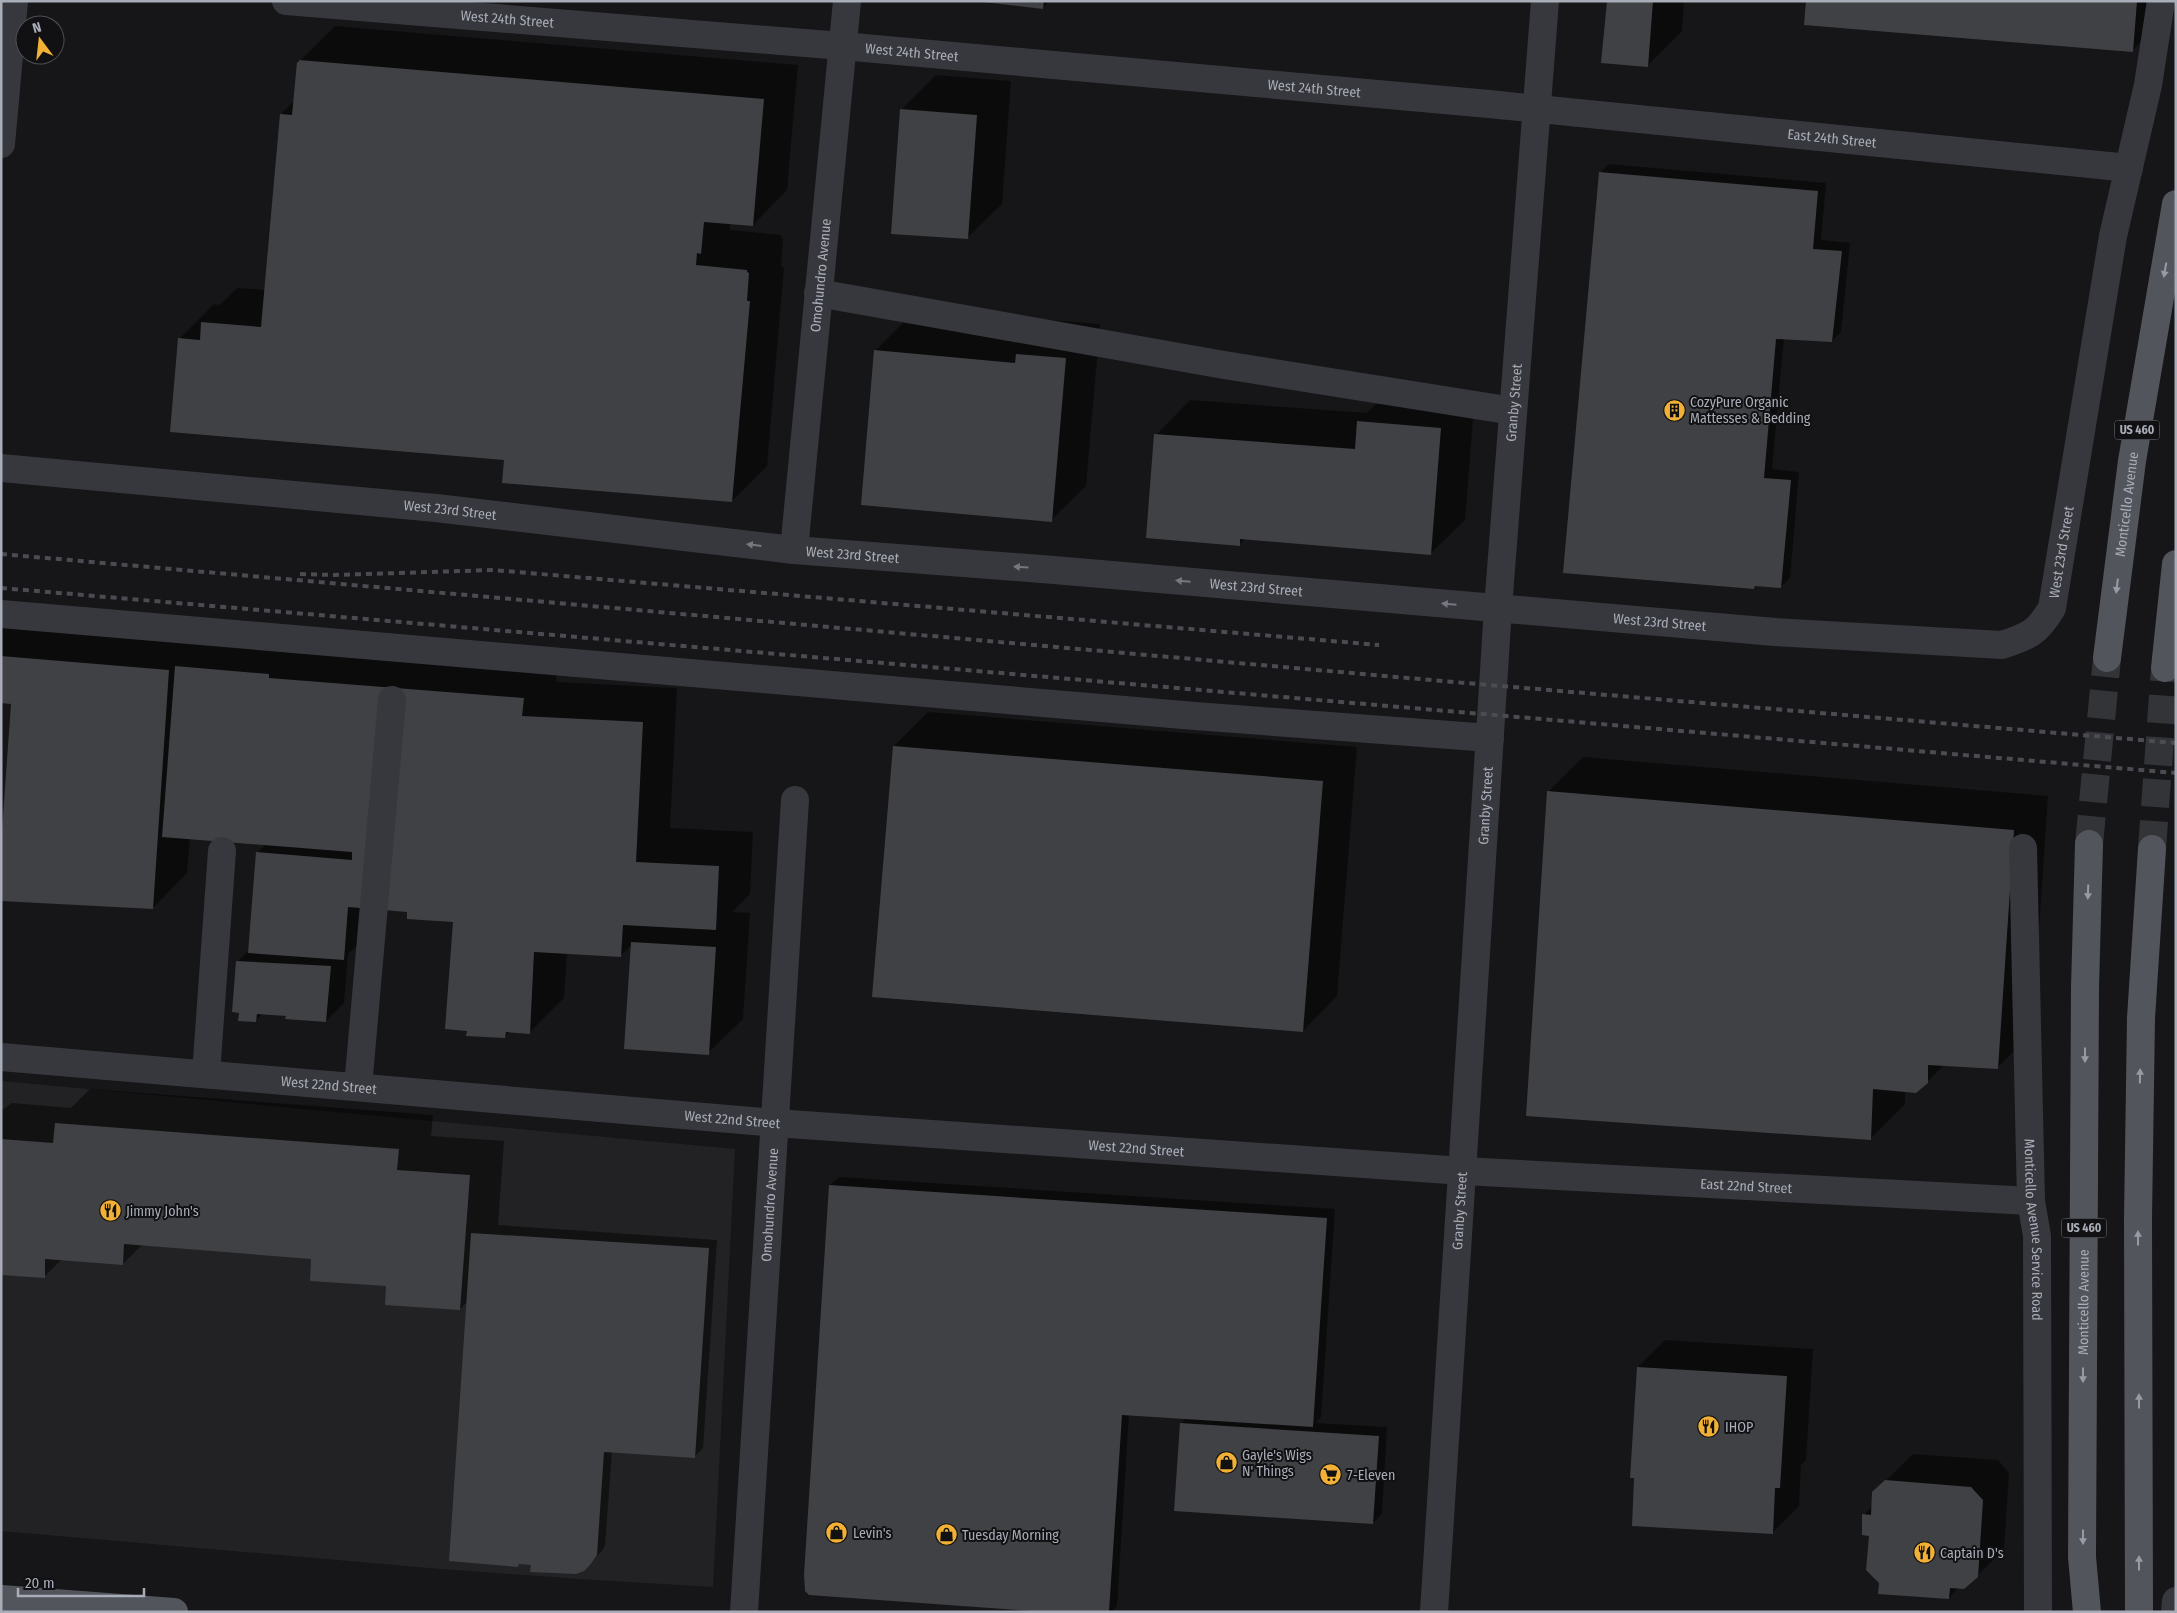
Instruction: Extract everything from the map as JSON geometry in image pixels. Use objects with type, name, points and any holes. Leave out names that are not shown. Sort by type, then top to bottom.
[{"type":"main road","name":"Monticello Avenue","points":[[2107,658],[2132,461],[2176,204]]},
{"type":"main road","points":[[2165,668],[2176,564]]},
{"type":"main road","name":"Monticello Avenue","points":[[2087,1612],[2082,1537],[2085,998],[2089,844]]},
{"type":"main road","points":[[2139,1612],[2138,1218],[2141,1018],[2152,849]]},
{"type":"main road","points":[[1,1599],[174,1612]]},
{"type":"street","points":[[1,144],[14,1]]},
{"type":"street","name":"West 24th Street","points":[[286,1],[418,7],[1536,109]]},
{"type":"street","name":"Omohundro Avenue","points":[[794,550],[847,1]]},
{"type":"street","name":"Granby Street","points":[[1434,1612],[1498,608],[1545,1]]},
{"type":"street","name":"West 23rd Street","points":[[1,468],[436,508],[794,550],[1064,570],[1775,632],[2002,645],[2025,638],[2041,625],[2052,608],[2113,236],[2148,85],[2161,1]]},
{"type":"street","name":"East 24th Street","points":[[1536,109],[2129,168]]},
{"type":"street","points":[[818,292],[1224,365],[1513,411]]},
{"type":"street","points":[[1,614],[1195,716],[1490,738]]},
{"type":"street","points":[[358,1087],[392,700]]},
{"type":"street","name":"Omohundro Avenue","points":[[744,1612],[795,800]]},
{"type":"street","name":"Monticello Avenue Service Road","points":[[2023,848],[2031,1201],[2037,1236],[2038,1612]]},
{"type":"street","points":[[206,1074],[222,851]]},
{"type":"street","name":"West 22nd Street","points":[[1,1057],[775,1123],[1463,1171]]},
{"type":"street","name":"East 22nd Street","points":[[1463,1171],[2031,1201]]},
{"type":"street","points":[[2175,1612],[2176,1601]]},
{"type":"shaded area","points":[[1,1081],[735,1149],[713,1587],[441,1569],[1,1531]]},
{"type":"building","points":[[974,1],[1044,1],[1043,9]]},
{"type":"building","points":[[1607,1],[1653,1],[1648,67],[1601,63]]},
{"type":"building","points":[[1806,1],[2137,1],[2133,52],[1804,25]]},
{"type":"building","points":[[299,60],[764,99],[753,226],[704,222],[701,254],[697,253],[696,265],[747,270],[749,273],[747,301],[750,301],[732,502],[502,483],[504,460],[170,432],[178,338],[200,340],[201,322],[261,327],[280,114],[292,115],[297,62]]},
{"type":"building","points":[[900,109],[977,115],[968,239],[891,234]]},
{"type":"building","name":"CozyPure Organic Mattesses & Bedding","points":[[1599,172],[1818,191],[1813,249],[1842,251],[1832,342],[1776,339],[1764,478],[1791,480],[1781,588],[1755,586],[1754,589],[1563,573]]},
{"type":"building","points":[[874,350],[1015,363],[1016,354],[1066,358],[1052,522],[861,505]]},
{"type":"building","points":[[1357,421],[1441,428],[1431,555],[1240,539],[1240,546],[1146,538],[1154,434],[1355,449]]},
{"type":"building","points":[[1,656],[169,670],[153,909],[1,901],[1,844],[11,704],[1,703]]},
{"type":"building","points":[[175,666],[269,674],[269,678],[524,698],[522,716],[643,722],[636,862],[719,866],[716,930],[623,925],[621,957],[534,952],[530,1034],[506,1032],[505,1038],[466,1036],[467,1031],[445,1029],[453,922],[407,919],[407,912],[348,907],[344,960],[248,953],[256,852],[352,860],[352,852],[162,837]]},
{"type":"building","points":[[893,746],[1323,781],[1303,1032],[872,997]]},
{"type":"building","points":[[1547,791],[2014,830],[1998,1069],[1928,1065],[1928,1083],[1916,1093],[1873,1089],[1871,1140],[1526,1116]]},
{"type":"building","points":[[631,942],[716,947],[709,1055],[624,1049]]},
{"type":"building","points":[[236,961],[331,966],[326,1022],[285,1019],[286,1016],[257,1014],[256,1022],[238,1021],[239,1013],[232,1012]]},
{"type":"building","points":[[55,1123],[399,1149],[397,1170],[470,1175],[460,1310],[385,1305],[386,1286],[310,1281],[311,1259],[124,1244],[123,1265],[45,1259],[45,1278],[1,1275],[1,1139],[53,1143]]},
{"type":"building","points":[[829,1185],[1327,1218],[1313,1427],[1122,1415],[1109,1612],[1044,1612],[809,1595],[805,1591],[804,1575]]},
{"type":"building","points":[[471,1233],[709,1248],[695,1458],[604,1452],[597,1555],[584,1571],[576,1574],[530,1572],[531,1565],[519,1564],[518,1567],[449,1561]]},
{"type":"building","name":"IHOP","points":[[1637,1367],[1787,1376],[1780,1488],[1775,1488],[1773,1534],[1632,1526],[1634,1478],[1630,1478]]},
{"type":"building","points":[[1180,1423],[1379,1436],[1373,1524],[1174,1511]]},
{"type":"building","name":"Captain D's","points":[[1885,1480],[1971,1487],[1983,1500],[1978,1577],[1964,1589],[1950,1588],[1949,1599],[1878,1594],[1879,1583],[1866,1570],[1869,1536],[1862,1535],[1862,1514],[1871,1515],[1872,1492]]},
{"type":"tunnel","points":[[2089,844],[2107,658]]},
{"type":"tunnel","points":[[2152,849],[2165,668]]},
{"type":"railway","points":[[1,554],[1442,681],[2176,743]]},
{"type":"railway","points":[[300,574],[335,575],[493,570],[1379,645]]},
{"type":"railway","points":[[1,588],[2176,773]]},
{"type":"place","name":"CozyPure Organic Mattesses & Bedding","points":[[1674,410]]},
{"type":"place","name":"Jimmy John's","points":[[110,1211]]},
{"type":"place","name":"IHOP","points":[[1709,1427]]},
{"type":"place","name":"Gayle's Wigs N' Things","points":[[1226,1463]]},
{"type":"place","name":"7-Eleven","points":[[1331,1475]]},
{"type":"place","name":"Levin's","points":[[837,1533]]},
{"type":"place","name":"Tuesday Morning","points":[[946,1535]]},
{"type":"place","name":"Captain D's","points":[[1924,1553]]}]
